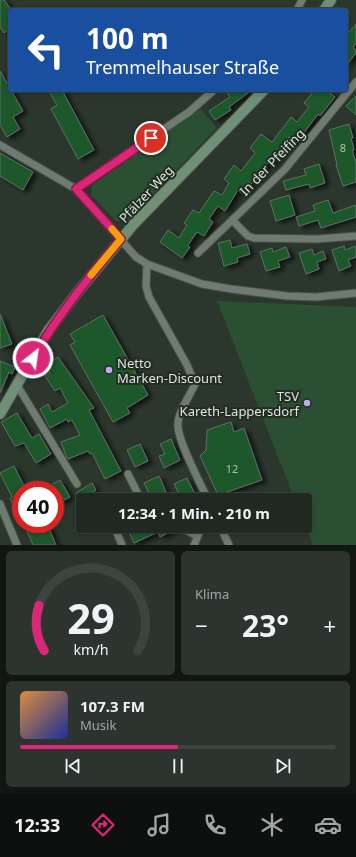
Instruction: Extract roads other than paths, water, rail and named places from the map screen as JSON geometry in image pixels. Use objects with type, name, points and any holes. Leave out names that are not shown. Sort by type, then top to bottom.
[{"type":"street","name":"In der Pfeifing","points":[[348,92],[356,82]]},
{"type":"street","points":[[76,189],[189,112],[212,92]]},
{"type":"street","name":"Pfälzer Weg","points":[[0,414],[48,331],[77,293],[121,239],[262,92]]},
{"type":"street","name":"In der Pfeifing","points":[[198,253],[285,169],[348,92]]},
{"type":"street","points":[[0,145],[76,189],[136,257],[147,264],[202,284],[260,294],[316,297],[356,293]]},
{"type":"street","points":[[232,220],[248,236],[254,238],[317,239],[356,236]]},
{"type":"street","points":[[147,264],[146,286],[149,297],[187,365],[194,384],[180,416],[178,426],[180,438],[205,493]]},
{"type":"street","points":[[17,385],[77,484]]},
{"type":"street","points":[[128,474],[138,493]]},
{"type":"street","points":[[0,504],[17,545]]},
{"type":"street","points":[[117,533],[122,545]]},
{"type":"street","points":[[191,533],[197,536]]},
{"type":"street","points":[[194,545],[198,533]]},
{"type":"street","points":[[223,533],[229,545]]},
{"type":"place","name":"Netto Marken-Discount","points":[[109,370]]},
{"type":"place","name":"TSV Kareth-Lappersdorf","points":[[307,403]]}]
